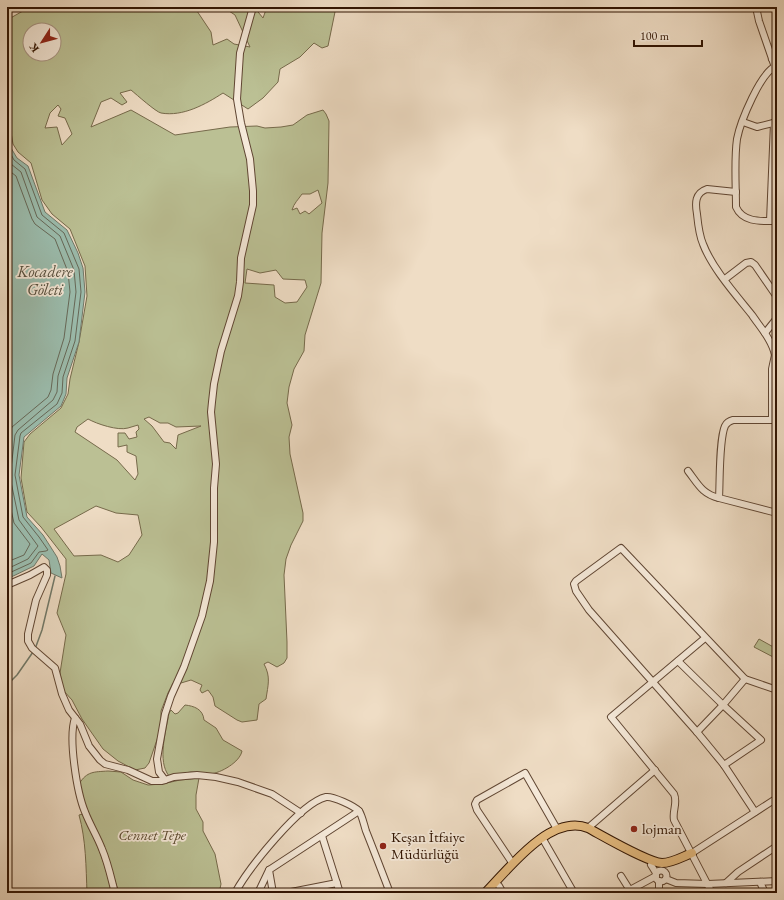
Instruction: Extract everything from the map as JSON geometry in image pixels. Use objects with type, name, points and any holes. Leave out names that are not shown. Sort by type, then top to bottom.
[{"type":"main road","points":[[485,893],[532,844],[557,829],[573,825],[588,828],[644,857],[659,863],[672,862],[692,853]]},
{"type":"main road","points":[[492,893],[501,889],[531,851],[544,841],[565,831],[582,831],[651,865],[663,867],[677,862],[692,853]]},
{"type":"street","points":[[165,780],[160,775],[157,759],[165,714],[202,616],[210,580],[214,542],[214,488],[216,464],[211,412],[214,384],[221,351],[238,296],[241,258],[253,205],[250,159],[237,99],[240,53],[253,7]]},
{"type":"street","points":[[756,7],[777,73]]},
{"type":"street","points":[[772,59],[774,56],[777,38]]},
{"type":"street","points":[[776,66],[761,81],[743,122],[737,142],[736,207],[737,210],[752,220],[777,221]]},
{"type":"street","points":[[743,122],[757,127],[775,122],[775,164],[770,221]]},
{"type":"street","points":[[719,498],[722,446],[726,425],[732,420],[774,420],[772,370],[776,355],[765,334],[713,263],[703,246],[700,232],[696,202],[700,192],[707,188],[736,192]]},
{"type":"street","points":[[725,279],[746,263],[751,262],[755,265],[777,297]]},
{"type":"street","points":[[765,334],[777,318]]},
{"type":"street","points":[[688,471],[704,492],[709,496],[777,513]]},
{"type":"street","points":[[755,812],[724,765],[697,732],[585,606],[574,587],[574,584],[578,579],[594,569],[621,548],[745,679],[777,690]]},
{"type":"street","points":[[7,585],[44,567],[47,570],[47,575],[36,598],[28,634],[28,641],[32,648],[52,664],[56,670],[63,696],[69,710],[80,724],[91,750],[96,757],[109,765],[128,770],[149,780],[158,781],[197,775],[230,780],[272,794],[301,813]]},
{"type":"street","points":[[705,638],[610,717],[655,770],[676,798],[673,815],[674,820],[712,893]]},
{"type":"street","points":[[678,661],[723,705],[762,740],[724,765]]},
{"type":"street","points":[[697,732],[745,679]]},
{"type":"street","points":[[75,718],[72,728],[72,739],[78,790],[85,812],[102,849],[116,893]]},
{"type":"street","points":[[588,828],[655,770]]},
{"type":"street","points":[[513,864],[476,810],[475,804],[477,800],[525,773],[557,829]]},
{"type":"street","points":[[235,893],[245,877],[270,845],[301,813],[316,802],[328,797],[336,798],[359,811],[390,893]]},
{"type":"street","points":[[692,853],[777,798]]},
{"type":"street","points":[[258,893],[268,870],[359,811]]},
{"type":"street","points":[[322,836],[340,893]]},
{"type":"street","points":[[544,841],[574,893]]},
{"type":"street","points":[[726,883],[738,872],[777,846]]},
{"type":"street","points":[[651,865],[657,877],[662,881],[666,877],[669,868],[677,862]]},
{"type":"street","points":[[268,870],[273,893]]},
{"type":"street","points":[[658,893],[657,877],[659,870],[666,872],[666,877],[675,883],[708,884],[777,880]]},
{"type":"street","points":[[621,876],[631,891],[657,877]]},
{"type":"street","points":[[760,882],[765,893]]},
{"type":"street","points":[[286,893],[337,883]]},
{"type":"green space","points":[[30,7],[200,7],[197,11],[211,32],[213,45],[227,39],[234,44],[250,47],[235,15],[223,7],[254,7],[263,18],[267,7],[336,7],[328,46],[322,48],[314,43],[300,57],[280,69],[278,82],[263,98],[248,109],[223,93],[194,109],[178,113],[161,113],[151,107],[131,90],[120,93],[127,102],[122,105],[111,98],[101,102],[91,127],[131,110],[175,135],[230,127],[257,126],[265,128],[293,125],[307,115],[323,110],[329,121],[328,183],[322,233],[321,283],[305,335],[304,351],[294,369],[289,387],[287,403],[292,425],[289,437],[290,454],[303,513],[303,521],[286,559],[284,575],[287,658],[284,663],[277,667],[268,662],[264,664],[268,673],[268,685],[266,699],[259,704],[257,720],[242,722],[237,720],[215,706],[213,697],[208,690],[202,693],[200,690],[202,685],[191,680],[181,683],[173,683],[161,711],[161,728],[149,763],[145,768],[135,770],[118,761],[103,749],[82,719],[72,700],[63,690],[60,673],[66,635],[57,613],[66,574],[66,559],[27,512],[21,478],[24,442],[30,434],[61,408],[68,394],[87,296],[85,266],[70,229],[52,214],[42,200],[31,163],[18,152],[13,144],[7,115],[7,20]],"holes":[[[58,105],[61,109],[58,116],[65,118],[72,134],[62,145],[57,127],[45,128],[50,113]],[[318,190],[322,203],[309,214],[305,211],[300,214],[297,208],[292,210],[302,194],[310,194]],[[247,269],[260,273],[276,270],[283,279],[305,280],[307,287],[297,302],[285,303],[275,297],[274,285],[245,283]],[[149,417],[160,423],[168,423],[176,427],[201,426],[178,435],[176,449],[170,443],[164,442],[152,426],[144,419]],[[88,419],[102,425],[119,429],[138,425],[139,429],[136,432],[137,437],[129,439],[125,433],[118,433],[118,447],[127,445],[127,452],[136,456],[138,474],[135,480],[117,460],[75,432],[77,427]],[[96,506],[116,513],[138,515],[142,535],[129,555],[118,562],[101,555],[74,556],[54,529]]]},
{"type":"green space","points":[[759,639],[777,649],[777,655],[775,658],[754,647]]},
{"type":"green space","points":[[185,705],[195,707],[200,711],[204,720],[216,728],[223,740],[242,751],[241,755],[234,763],[224,769],[210,774],[191,772],[169,776],[165,770],[163,746],[169,713],[171,710],[175,714],[178,713]]},
{"type":"green space","name":"Cennet Tepe","points":[[108,771],[121,772],[133,780],[148,785],[199,778],[196,795],[196,809],[203,822],[203,831],[215,854],[221,884],[219,893],[119,893],[111,869],[87,812],[79,784],[88,774]]},
{"type":"green space","points":[[83,814],[100,853],[112,893],[87,893],[86,863],[79,815]]},
{"type":"water","name":"Kocadere Göleti","points":[[7,119],[10,131],[11,148],[17,158],[28,166],[45,212],[67,230],[78,253],[83,268],[85,292],[79,342],[67,378],[66,394],[61,406],[24,437],[19,475],[27,517],[43,535],[57,557],[62,578],[51,573],[49,560],[42,554],[34,566],[7,579]]},
{"type":"waterway","points":[[35,649],[42,630],[55,576]]},
{"type":"waterway","points":[[7,685],[17,675],[33,652]]},
{"type":"place","name":"lojman","points":[[634,829]]},
{"type":"place","name":"Keşan İtfaiye Müdürlüğü","points":[[383,846]]}]
